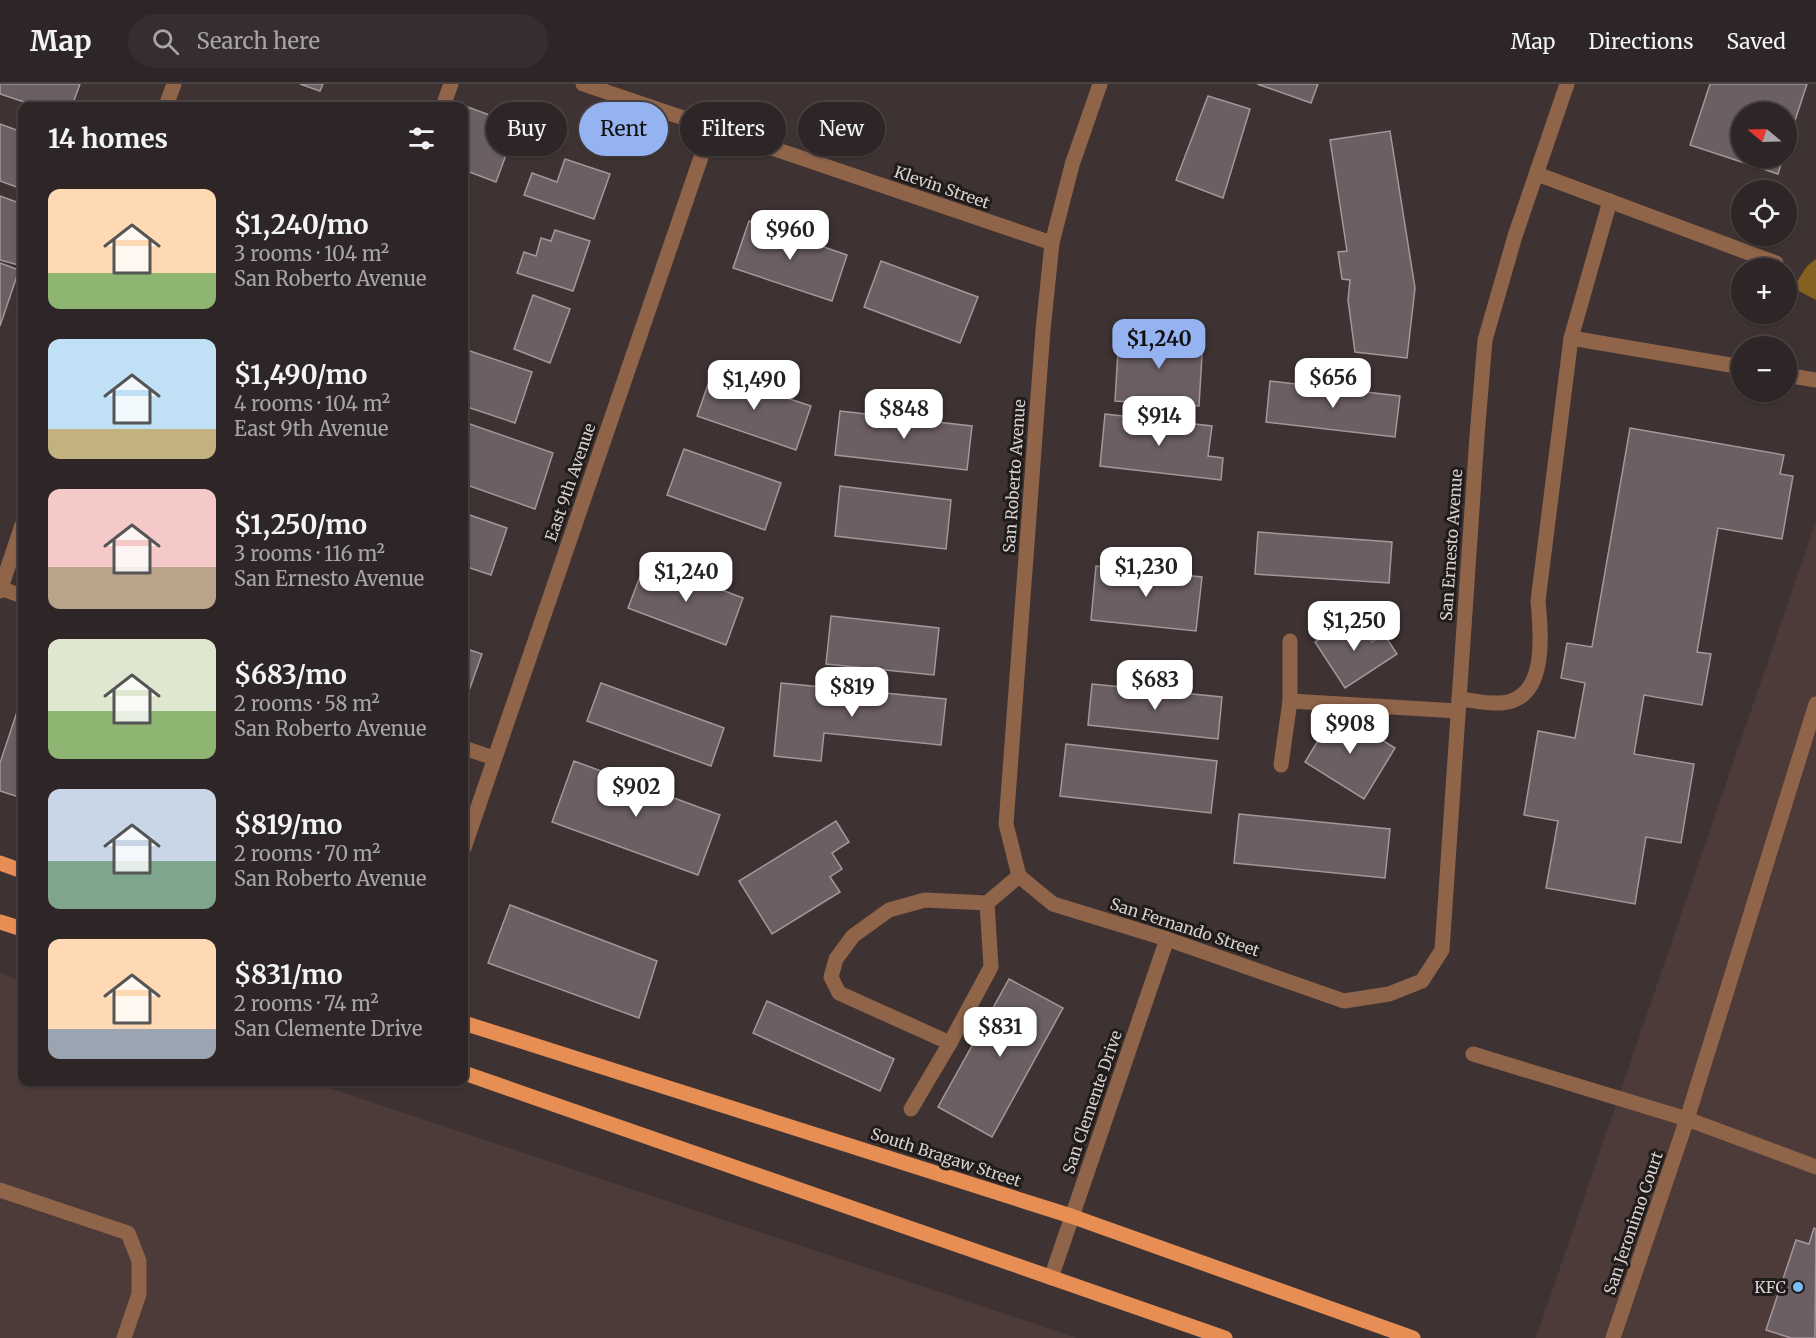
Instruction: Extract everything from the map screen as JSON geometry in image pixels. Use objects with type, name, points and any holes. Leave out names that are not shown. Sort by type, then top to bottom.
[{"type":"main road","points":[[0,863],[18,870]]},
{"type":"main road","points":[[0,922],[18,928]]},
{"type":"main road","name":"South Bragaw Street","points":[[468,1024],[1071,1216],[1413,1338]]},
{"type":"main road","points":[[468,1075],[1226,1338]]},
{"type":"street","points":[[167,102],[174,84]]},
{"type":"street","points":[[444,102],[451,84]]},
{"type":"street","name":"Klevin Street","points":[[583,84],[680,117]]},
{"type":"street","name":"San Roberto Avenue","points":[[1019,876],[1006,824],[1043,330],[1052,243],[1072,165],[1100,84]]},
{"type":"street","name":"San Ernesto Avenue","points":[[1389,994],[1422,981],[1442,950],[1485,340],[1515,236],[1567,84]]},
{"type":"street","name":"Klevin Street","points":[[786,153],[1052,243]]},
{"type":"street","name":"East 9th Avenue","points":[[468,836],[701,156]]},
{"type":"street","points":[[1537,174],[1763,258]]},
{"type":"street","points":[[1290,701],[1500,704],[1515,700],[1527,691],[1535,677],[1541,642],[1538,601],[1571,338],[1610,201]]},
{"type":"street","points":[[1571,338],[1731,365]]},
{"type":"street","points":[[1797,377],[1816,380]]},
{"type":"street","points":[[18,537],[0,589],[18,595]]},
{"type":"street","points":[[1281,765],[1290,701],[1290,641]]},
{"type":"street","name":"San Jeronimo Court","points":[[1613,1338],[1687,1119],[1816,704]]},
{"type":"street","points":[[468,749],[494,758]]},
{"type":"street","points":[[950,1043],[839,993],[831,977],[837,959],[853,936],[890,910],[925,900],[987,903],[1019,876]]},
{"type":"street","name":"San Fernando Street","points":[[1019,876],[1053,904],[1167,939],[1344,1001],[1389,994]]},
{"type":"street","points":[[911,1109],[991,967],[987,903]]},
{"type":"street","name":"San Clemente Drive","points":[[1051,1278],[1167,939]]},
{"type":"street","points":[[1473,1054],[1687,1119],[1816,1167]]},
{"type":"street","points":[[0,1190],[128,1233],[139,1261],[139,1294],[124,1338]]},
{"type":"shaded area","points":[[1816,259],[1816,300],[1797,290],[1797,282],[1807,266]]},
{"type":"shaded area","points":[[1816,521],[1816,1338],[1536,1338]]},
{"type":"shaded area","points":[[0,973],[18,980],[18,1086],[323,1086],[1077,1338],[0,1338]]},
{"type":"building","points":[[0,84],[80,84],[73,102],[24,102],[0,94]]},
{"type":"building","points":[[300,84],[323,84],[320,91]]},
{"type":"building","points":[[1257,84],[1318,84],[1311,103]]},
{"type":"building","points":[[1710,84],[1807,84],[1797,114],[1797,102],[1731,102],[1731,159],[1690,145]]},
{"type":"building","points":[[1208,96],[1250,109],[1223,198],[1176,180]]},
{"type":"building","points":[[468,107],[486,114],[486,156],[506,156],[496,182],[468,172]]},
{"type":"building","points":[[0,124],[18,131],[18,188],[0,181]]},
{"type":"building","points":[[1390,131],[1415,288],[1407,358],[1355,352],[1348,300],[1350,280],[1342,279],[1338,252],[1347,251],[1330,140]]},
{"type":"building","points":[[565,159],[610,174],[594,219],[524,195],[532,173],[557,182]]},
{"type":"building","points":[[1760,168],[1780,168],[1778,174]]},
{"type":"building","points":[[0,196],[18,203],[18,265],[0,260]]},
{"type":"building","points":[[749,221],[847,255],[832,301],[733,268]]},
{"type":"building","points":[[555,230],[590,241],[573,291],[517,273],[524,252],[536,256],[541,238],[551,241]]},
{"type":"building","points":[[881,261],[978,297],[960,343],[864,307]]},
{"type":"building","points":[[0,263],[18,270],[18,273],[0,326]]},
{"type":"building","points":[[533,295],[570,309],[550,363],[514,349]]},
{"type":"building","points":[[1119,334],[1203,338],[1199,406],[1115,401]]},
{"type":"building","points":[[468,350],[532,372],[515,423],[468,407]]},
{"type":"building","points":[[712,373],[811,406],[796,450],[697,416]]},
{"type":"building","points":[[1270,381],[1400,396],[1395,437],[1266,422]]},
{"type":"building","points":[[840,411],[972,426],[967,470],[835,455]]},
{"type":"building","points":[[1105,414],[1212,426],[1208,456],[1223,458],[1221,480],[1100,466]]},
{"type":"building","points":[[468,423],[553,453],[535,509],[468,485]]},
{"type":"building","points":[[1630,428],[1784,455],[1780,474],[1793,476],[1782,539],[1718,528],[1697,652],[1711,654],[1702,705],[1644,695],[1634,754],[1694,764],[1681,843],[1646,837],[1635,904],[1546,888],[1558,821],[1524,815],[1538,731],[1575,738],[1585,683],[1561,678],[1567,643],[1592,647]]},
{"type":"building","points":[[684,449],[781,483],[765,530],[667,495]]},
{"type":"building","points":[[840,486],[951,500],[946,549],[835,536]]},
{"type":"building","points":[[468,514],[507,528],[491,575],[468,567]]},
{"type":"building","points":[[1258,532],[1392,542],[1389,583],[1255,574]]},
{"type":"building","points":[[646,561],[743,598],[726,645],[628,608]]},
{"type":"building","points":[[1096,566],[1202,577],[1196,631],[1091,620]]},
{"type":"building","points":[[831,616],[939,628],[934,675],[826,664]]},
{"type":"building","points":[[1356,616],[1372,642],[1384,634],[1397,654],[1345,688],[1315,642]]},
{"type":"building","points":[[468,649],[482,654],[468,694]]},
{"type":"building","points":[[601,683],[724,728],[711,766],[587,721]]},
{"type":"building","points":[[781,683],[946,699],[941,745],[824,733],[821,761],[774,756]]},
{"type":"building","points":[[1092,684],[1222,697],[1218,739],[1088,725]]},
{"type":"building","points":[[18,709],[18,797],[0,791],[0,763]]},
{"type":"building","points":[[1336,711],[1395,748],[1364,799],[1305,762]]},
{"type":"building","points":[[1066,744],[1217,761],[1211,813],[1060,796]]},
{"type":"building","points":[[574,761],[720,815],[698,875],[552,822]]},
{"type":"building","points":[[1239,814],[1390,829],[1385,878],[1234,863]]},
{"type":"building","points":[[836,821],[849,842],[832,853],[842,869],[830,877],[840,892],[772,934],[739,881]]},
{"type":"building","points":[[510,905],[657,961],[639,1018],[488,963]]},
{"type":"building","points":[[1009,979],[1063,1008],[992,1137],[938,1107]]},
{"type":"building","points":[[767,1001],[894,1059],[880,1091],[753,1033]]},
{"type":"building","name":"KFC","points":[[1814,1228],[1816,1229],[1815,1338],[1791,1338],[1766,1330],[1796,1240],[1809,1244]]},
{"type":"place","name":"KFC","points":[[1798,1287]]}]
